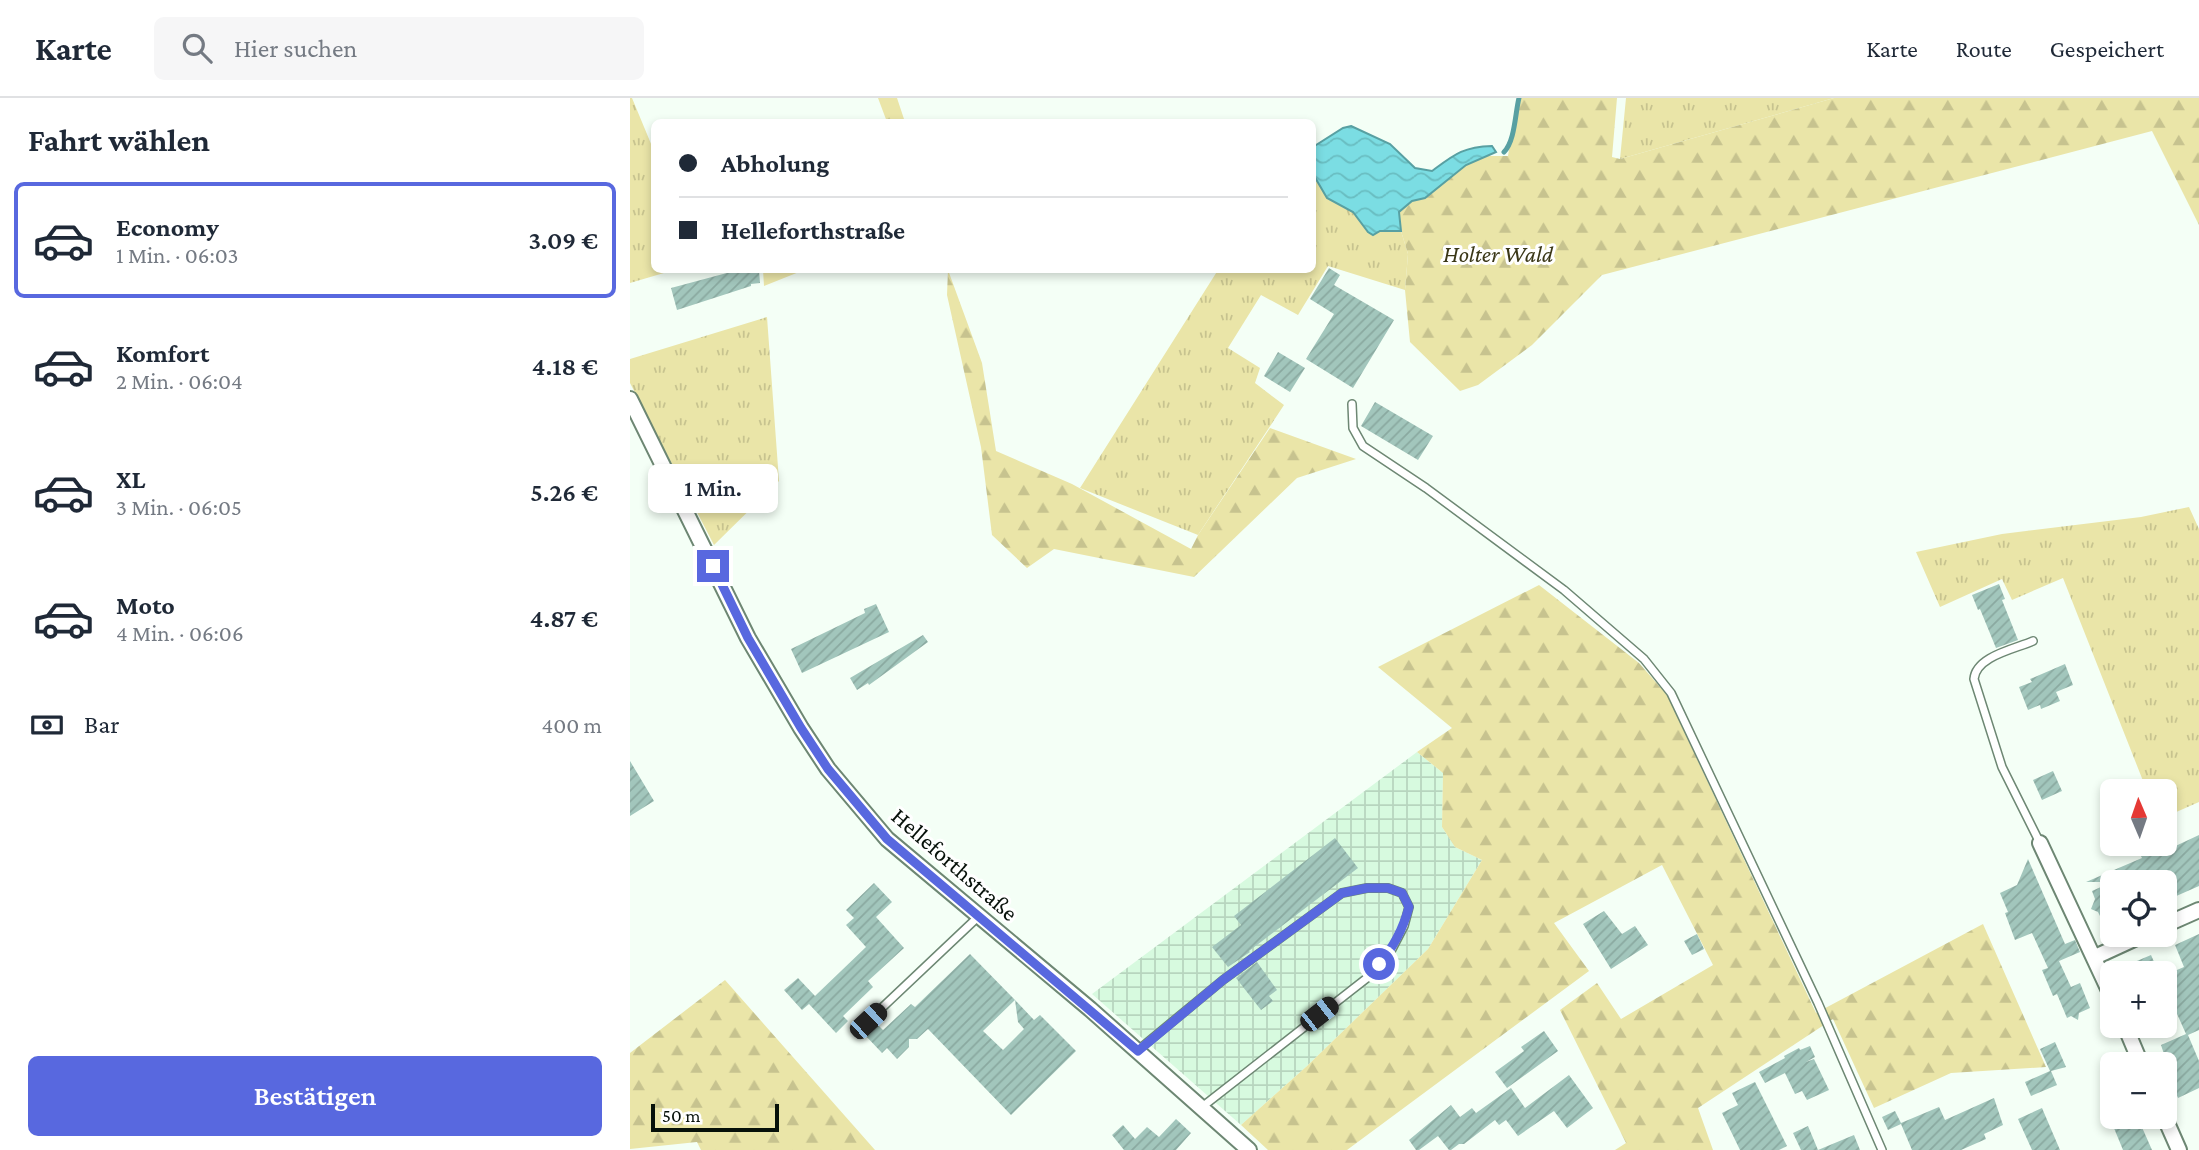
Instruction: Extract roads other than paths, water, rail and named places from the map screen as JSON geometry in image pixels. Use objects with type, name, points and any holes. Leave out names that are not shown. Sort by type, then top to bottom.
[{"type":"street","name":"Helleforthstraße","points":[[630,400],[748,638],[828,769],[887,839],[1138,1051],[1249,1150]]},
{"type":"street","points":[[2040,842],[2100,969]]},
{"type":"street","points":[[2177,920],[2199,910]]},
{"type":"street","points":[[2095,957],[2117,947]]},
{"type":"street","points":[[2170,1129],[2179,1150]]},
{"type":"lane","points":[[1352,404],[1353,428],[1363,446],[1426,488],[1564,590],[1644,659],[1671,693],[1818,1003],[1882,1150]]},
{"type":"lane","points":[[2033,641],[1986,661],[1977,669],[1974,679],[2002,767],[2040,842]]},
{"type":"lane","points":[[1138,1051],[1223,980],[1342,893],[1367,888],[1388,888],[1402,893],[1409,907],[1404,926],[1391,951],[1367,978],[1202,1107]]},
{"type":"lane","points":[[868,1021],[979,916]]},
{"type":"water","points":[[1351,126],[1390,144],[1415,168],[1432,171],[1466,150],[1492,146],[1496,152],[1466,165],[1425,198],[1412,201],[1399,212],[1401,231],[1380,231],[1373,235],[1353,212],[1327,198],[1316,179],[1316,145]]},
{"type":"waterway","points":[[1504,152],[1513,134],[1519,98]]},
{"type":"park label","name":"Holter Wald","points":[[1498,253]]}]
